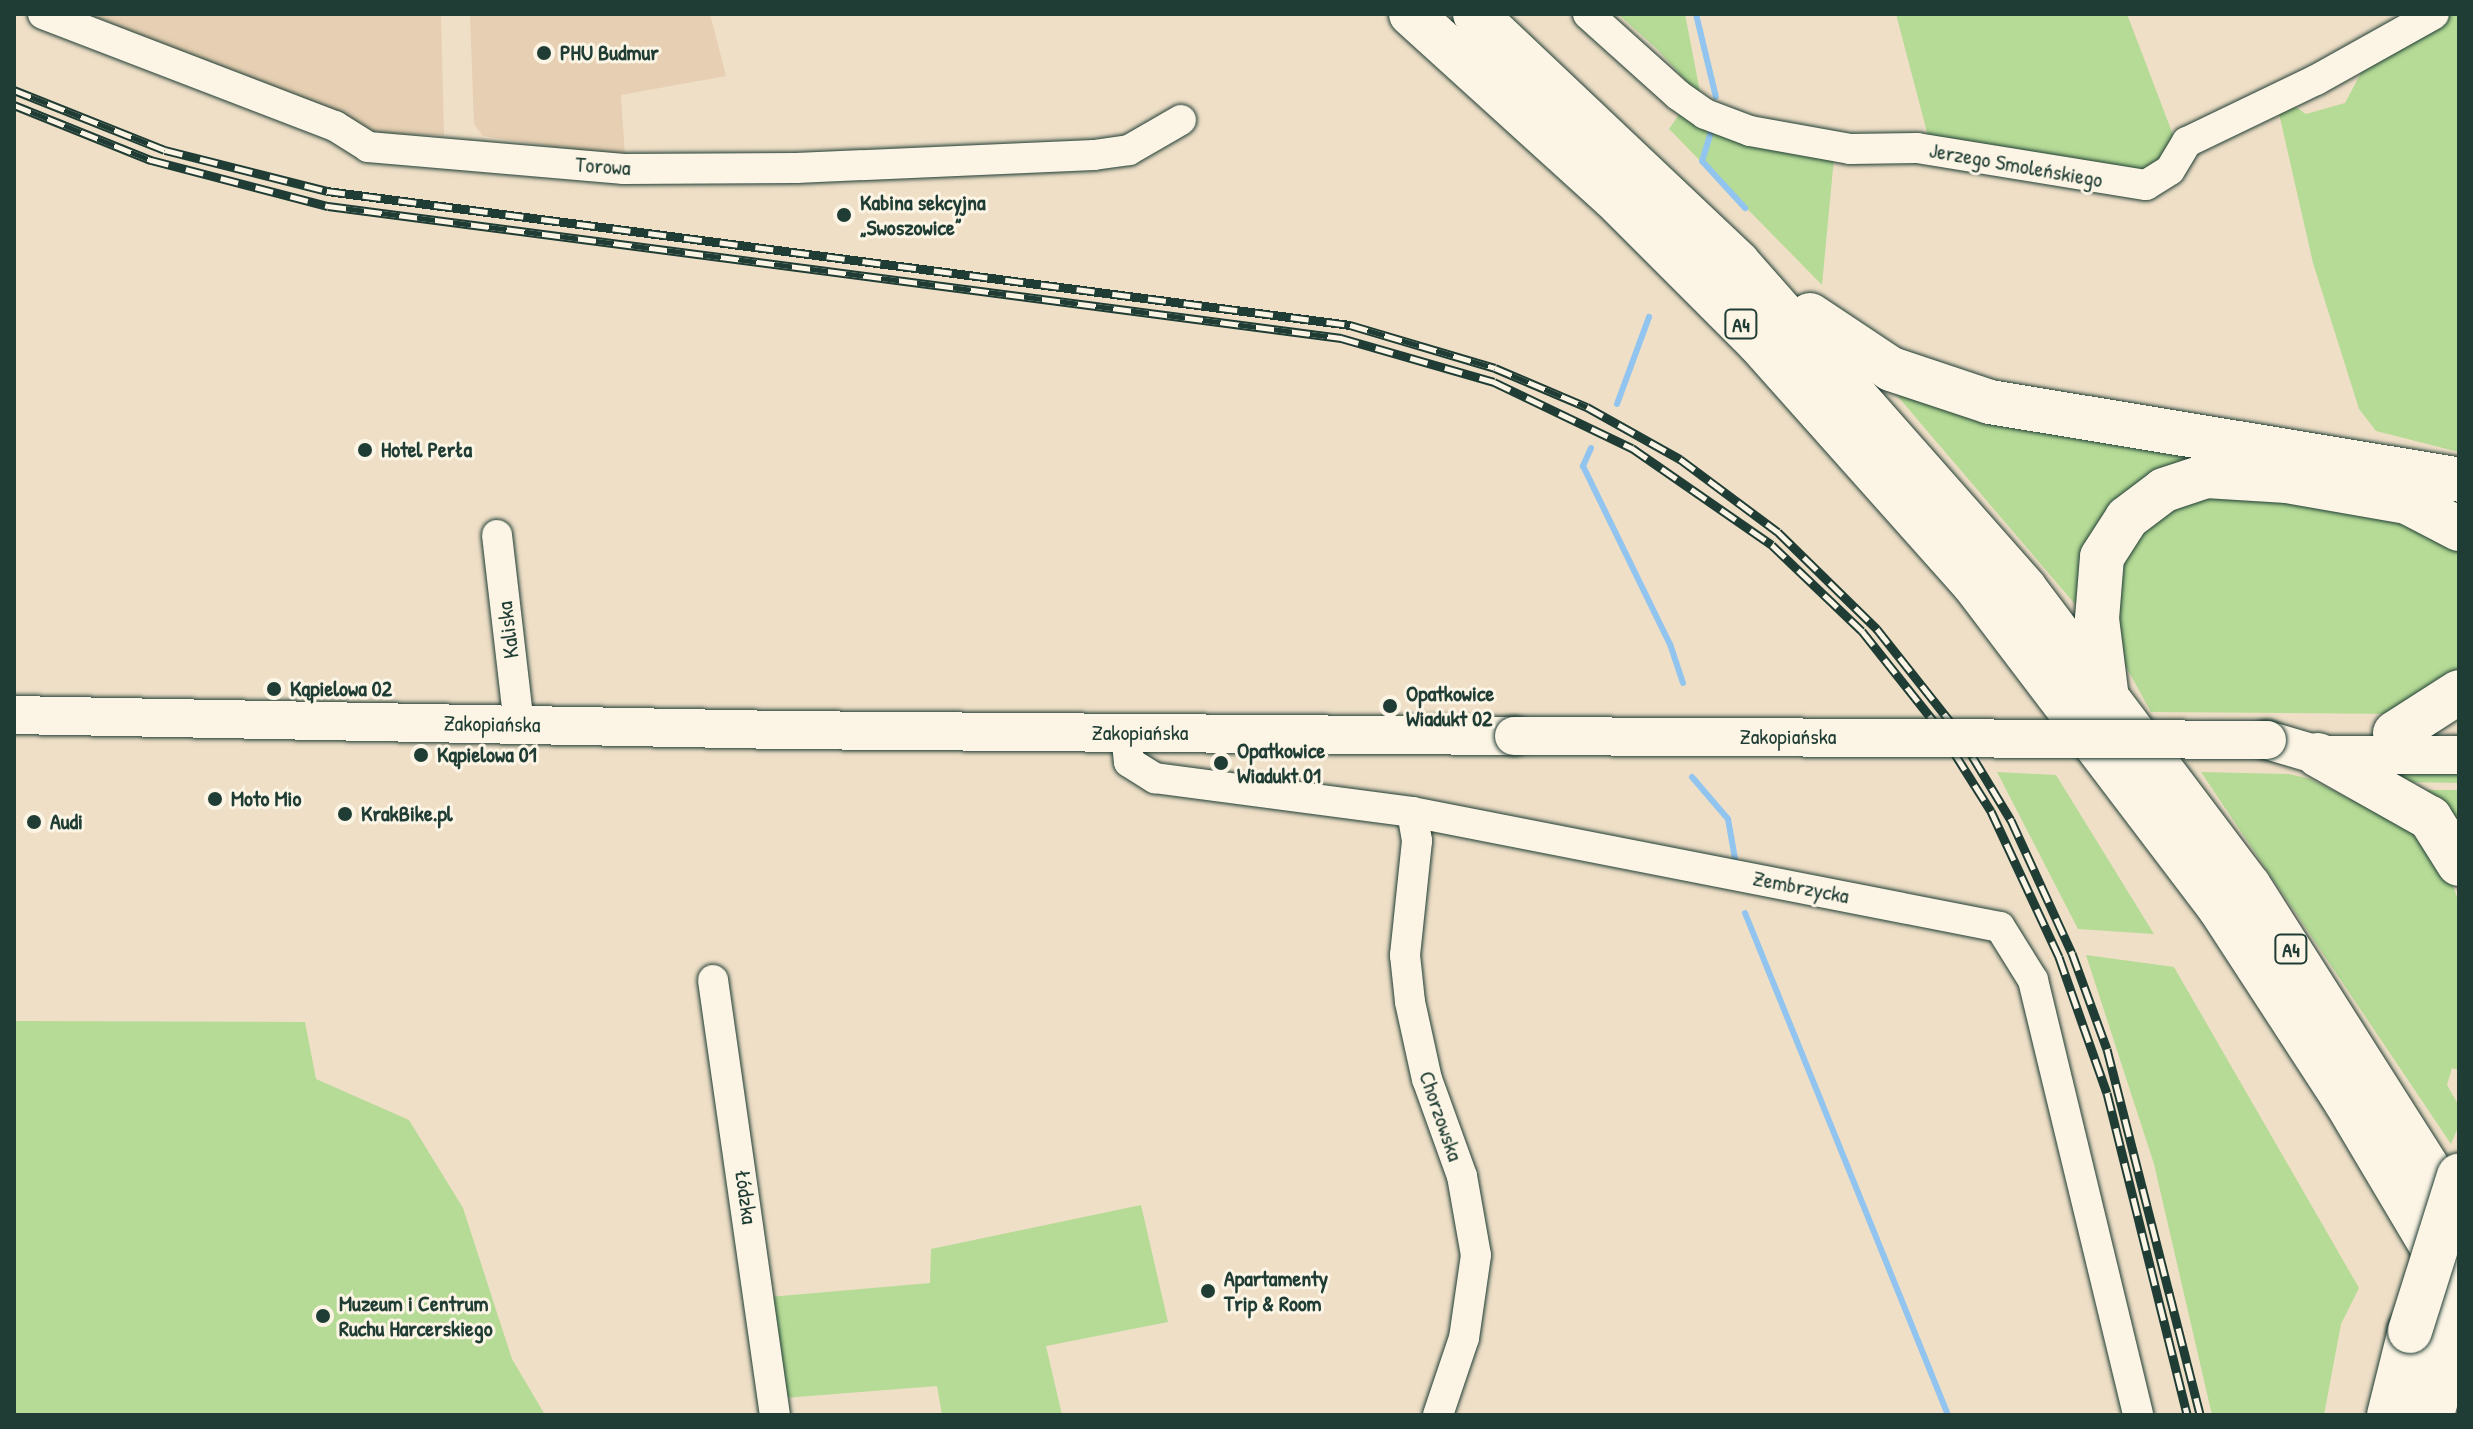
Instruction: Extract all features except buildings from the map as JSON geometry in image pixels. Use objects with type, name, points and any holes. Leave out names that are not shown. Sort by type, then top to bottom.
[{"type":"highway","name":"A4","points":[[1411,14],[1613,197],[1759,343],[1973,583],[2219,907],[2354,1113],[2459,1292]]},
{"type":"highway","name":"A4","points":[[1475,14],[1738,263],[1979,534],[2106,693],[2289,946],[2459,1217]]},
{"type":"highway","points":[[1738,263],[1859,350],[1934,387],[2045,413],[2459,480]]},
{"type":"highway","points":[[2106,693],[2097,619],[2102,557],[2127,518],[2164,490],[2206,476],[2287,481],[2407,502],[2459,529]]},
{"type":"highway","points":[[2395,733],[2459,692]]},
{"type":"highway","points":[[2318,755],[2430,818],[2459,864]]},
{"type":"highway","points":[[2389,1415],[2410,1331],[2459,1176]]},
{"type":"highway","points":[[2433,1412],[2459,1317]]},
{"type":"main road","name":"Zakopiańska","points":[[14,715],[1126,734],[2267,740],[2308,732],[2459,733]]},
{"type":"main road","name":"Zakopiańska","points":[[2267,740],[2318,755],[2459,755]]},
{"type":"street","name":"Torowa","points":[[43,14],[335,126],[368,147],[624,169],[827,167],[1094,155],[1129,150],[1181,120]]},
{"type":"street","name":"Jerzego Smoleńskiego","points":[[1588,14],[1678,95],[1705,114],[1750,131],[1850,149],[1917,148],[2146,185],[2170,170],[2187,142],[2316,80],[2434,14]]},
{"type":"street","name":"Kaliska","points":[[497,535],[519,725]]},
{"type":"street","name":"Zembrzycka","points":[[1126,734],[1129,762],[1155,778],[1412,812],[2000,927],[2033,980],[2138,1415]]},
{"type":"street","name":"Chorzowska","points":[[1412,812],[1417,841],[1405,955],[1410,1002],[1427,1079],[1466,1190],[1476,1255],[1464,1338],[1438,1415]]},
{"type":"street","name":"Łódzka","points":[[713,980],[775,1415]]},
{"type":"shaded area","points":[[89,14],[441,14],[444,135],[365,134],[353,119],[328,117]]},
{"type":"shaded area","name":"PHU Budmur","points":[[470,14],[710,14],[726,76],[621,95],[625,157],[483,136],[474,124]]},
{"type":"green space","points":[[1618,14],[1685,14],[1701,97],[1657,49]]},
{"type":"green space","points":[[1896,14],[2127,14],[2178,148],[2150,170],[2117,172],[1928,136]]},
{"type":"green space","points":[[2451,14],[2459,14],[2459,452],[2376,431],[2359,409],[2313,263],[2278,109],[2290,103],[2306,114],[2345,103],[2369,58]]},
{"type":"green space","points":[[1685,106],[1834,158],[1822,285],[1669,129]]},
{"type":"green space","points":[[1888,385],[2459,494],[2459,511],[2187,466],[2080,610]]},
{"type":"green space","points":[[2200,492],[2385,511],[2459,550],[2459,679],[2399,714],[2151,712],[2114,645],[2110,584],[2136,530]]},
{"type":"green space","points":[[2459,770],[2459,783],[2403,782],[2370,772]]},
{"type":"green space","points":[[1997,772],[2056,775],[2154,934],[2078,929]]},
{"type":"green space","points":[[2201,772],[2289,774],[2310,779],[2421,835],[2447,868],[2459,903],[2459,1070],[2452,1068],[2447,1085],[2459,1106],[2459,1125],[2451,1144]]},
{"type":"green space","points":[[2415,790],[2459,790],[2459,837]]},
{"type":"green space","points":[[2086,955],[2174,967],[2359,1288],[2341,1324],[2324,1415],[2212,1415],[2154,1164]]},
{"type":"green space","points":[[14,1021],[305,1022],[316,1079],[409,1120],[463,1208],[512,1359],[545,1415],[14,1415]]},
{"type":"green space","points":[[1141,1205],[1168,1322],[1046,1346],[1062,1415],[942,1415],[937,1386],[784,1398],[769,1297],[930,1283],[931,1249]]},
{"type":"waterway","points":[[1696,14],[1716,97]]},
{"type":"waterway","points":[[1711,132],[1702,161],[1745,208]]},
{"type":"waterway","points":[[1617,404],[1649,317]]},
{"type":"waterway","points":[[1591,448],[1583,466],[1670,644],[1683,683]]},
{"type":"waterway","points":[[1692,777],[1728,819],[1735,858]]},
{"type":"waterway","points":[[1745,913],[1948,1415]]},
{"type":"railway","points":[[14,90],[165,150],[327,191],[1350,325],[1495,368],[1587,407],[1680,459],[1778,532],[1877,629],[1954,726],[2011,820],[2072,953],[2107,1049],[2200,1415]]},
{"type":"railway","points":[[14,105],[151,160],[328,206],[1341,338],[1494,382],[1632,448],[1772,545],[1862,631],[1936,724],[1991,811],[2059,957],[2107,1093],[2187,1415]]},
{"type":"place","name":"PHU Budmur","points":[[544,53]]},
{"type":"place","name":"Kabina sekcyjna „Swoszowice”","points":[[844,215]]},
{"type":"place","name":"Hotel Perła","points":[[365,450]]},
{"type":"place","name":"Kąpielowa 02","points":[[274,689]]},
{"type":"place","name":"Opatkowice Wiadukt 02","points":[[1390,706]]},
{"type":"place","name":"Kąpielowa 01","points":[[421,755]]},
{"type":"place","name":"Opatkowice Wiadukt 01","points":[[1221,763]]},
{"type":"place","name":"Moto Mio","points":[[215,799]]},
{"type":"place","name":"KrakBike.pl","points":[[345,814]]},
{"type":"place","name":"Audi","points":[[34,822]]},
{"type":"place","name":"Apartamenty Trip & Room","points":[[1208,1291]]},
{"type":"place","name":"Muzeum i Centrum Ruchu Harcerskiego","points":[[323,1316]]}]
